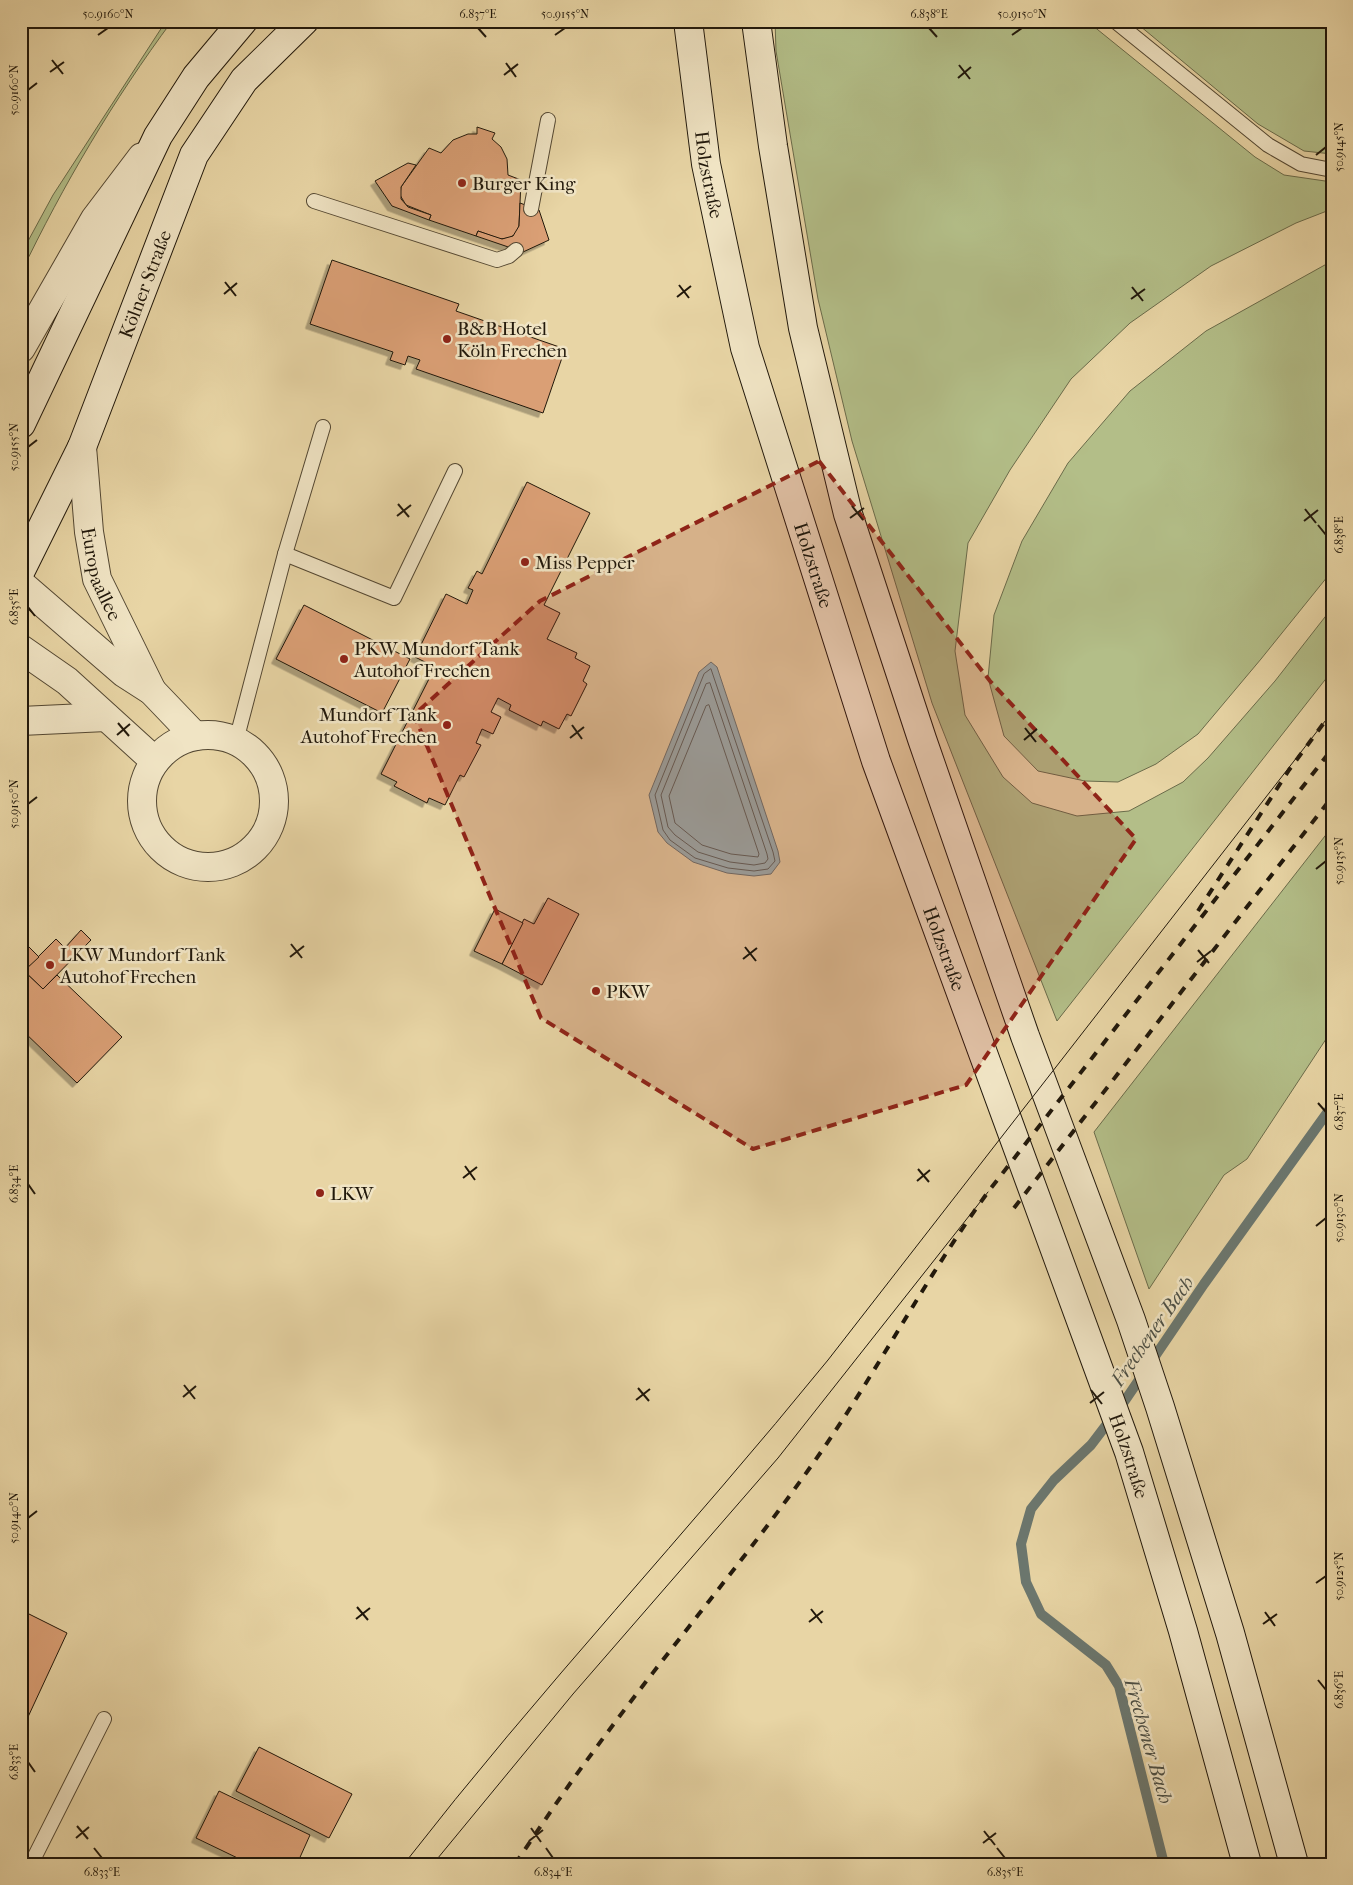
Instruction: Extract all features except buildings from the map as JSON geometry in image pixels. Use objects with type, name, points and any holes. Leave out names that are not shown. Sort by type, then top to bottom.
[{"type":"main road","points":[[21,348],[94,219],[158,136],[196,77],[243,21]]},
{"type":"main road","name":"Kölner Straße","points":[[21,570],[82,447],[194,155],[244,80],[304,21]]},
{"type":"main road","name":"Holzstraße","points":[[688,21],[706,164],[745,348],[876,761],[1129,1452],[1182,1631],[1247,1864]]},
{"type":"main road","points":[[756,21],[773,146],[803,328],[848,514],[922,739],[1025,1036],[1131,1320],[1160,1407],[1230,1633],[1294,1864]]},
{"type":"main road","points":[[21,424],[158,136]]},
{"type":"main road","name":"Europaallee","points":[[82,447],[89,532],[97,579],[152,690]]},
{"type":"main road","name":"Europaallee","points":[[21,584],[124,673],[152,690],[195,736]]},
{"type":"main road","points":[[21,648],[67,681],[155,761]]},
{"type":"main road","points":[[21,721],[106,717]]},
{"type":"main road","points":[[214,735],[236,741],[253,752],[265,767],[274,794],[273,816],[265,836],[246,856],[228,865],[212,868],[195,867],[180,862],[163,851],[150,834],[144,821],[141,803],[144,782],[155,761],[170,747],[195,736],[214,735]]},
{"type":"lane","points":[[1116,21],[1268,145],[1301,164],[1332,170]]},
{"type":"lane","points":[[531,209],[548,120]]},
{"type":"lane","points":[[314,201],[497,260],[509,256],[516,250]]},
{"type":"lane","points":[[236,741],[285,554],[323,427]]},
{"type":"lane","points":[[285,554],[394,598],[455,471]]},
{"type":"lane","points":[[31,1864],[104,1719]]},
{"type":"highlighted area","points":[[819,461],[990,681],[1136,839],[966,1085],[753,1149],[541,1018],[414,715],[540,601]]},
{"type":"green space","points":[[166,21],[172,21],[90,143],[54,207],[21,273],[21,254],[53,195]]},
{"type":"green space","points":[[775,21],[1087,21],[1255,157],[1284,175],[1332,182],[1332,209],[1296,223],[1211,266],[1130,323],[1071,379],[1010,470],[968,543],[955,651],[965,715],[1003,777],[1032,803],[1077,816],[1129,811],[1183,782],[1208,758],[1275,681],[1332,608],[1332,671],[1057,1021],[932,703],[852,441],[818,299],[776,51]]},
{"type":"green space","points":[[1134,21],[1332,21],[1332,154],[1304,151],[1258,124]]},
{"type":"green space","points":[[1332,261],[1332,571],[1198,734],[1156,764],[1118,782],[1085,781],[1038,771],[1004,736],[988,678],[994,615],[1022,541],[1068,463],[1130,391],[1206,331]]},
{"type":"green space","points":[[1332,827],[1332,1030],[1247,1159],[1224,1175],[1149,1289],[1094,1132]]},
{"type":"water","points":[[711,662],[717,667],[778,851],[780,862],[771,874],[754,876],[727,873],[693,862],[667,843],[658,832],[649,795],[699,672]]},
{"type":"waterway","name":"Frechener Bach","points":[[1164,1864],[1119,1686],[1106,1665],[1041,1614],[1026,1582],[1021,1544],[1031,1509],[1054,1480],[1091,1445],[1126,1399],[1204,1284],[1332,1106]]},
{"type":"tram line","points":[[404,1864],[455,1799],[723,1486],[828,1360],[1329,716]]},
{"type":"tram line","points":[[433,1864],[573,1694],[778,1458],[988,1192]]},
{"type":"railway","points":[[1198,911],[1289,770],[1332,712]]},
{"type":"railway","points":[[515,1864],[573,1779],[809,1469],[855,1401],[942,1260],[988,1192],[1332,749]]},
{"type":"railway","points":[[1014,1208],[1332,797]]},
{"type":"place","name":"Burger King","points":[[462,183]]},
{"type":"place","name":"B&B Hotel Köln Frechen","points":[[447,339]]},
{"type":"place","name":"Miss Pepper","points":[[525,562]]},
{"type":"place","name":"PKW Mundorf Tank Autohof Frechen","points":[[344,659]]},
{"type":"place","name":"Mundorf Tank Autohof Frechen","points":[[447,725]]},
{"type":"place","name":"LKW Mundorf Tank Autohof Frechen","points":[[50,965]]},
{"type":"place","name":"PKW","points":[[596,991]]},
{"type":"place","name":"LKW","points":[[320,1193]]}]
